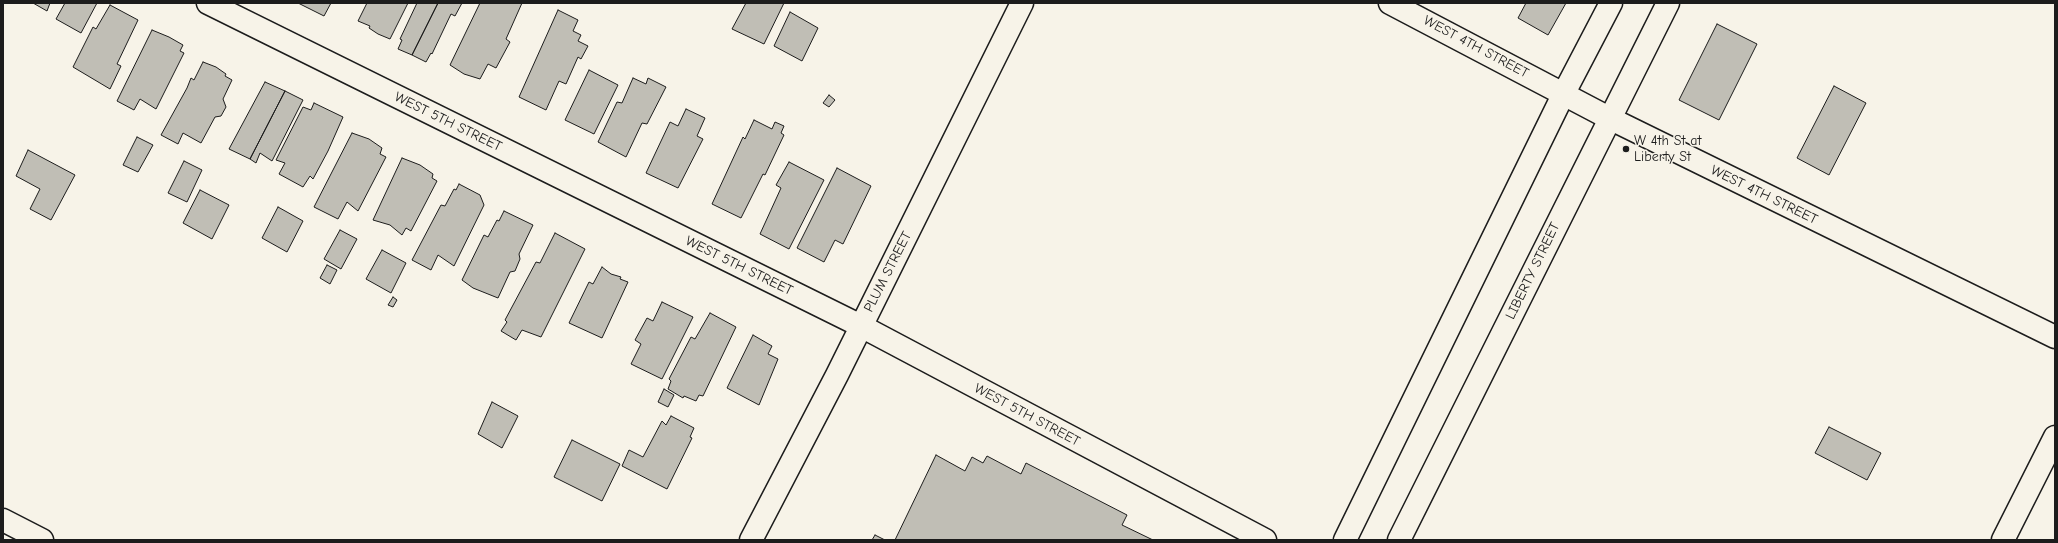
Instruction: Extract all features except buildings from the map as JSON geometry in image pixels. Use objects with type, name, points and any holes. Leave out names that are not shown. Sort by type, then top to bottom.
[{"type":"street","name":"WEST 5TH STREET","points":[[208,3],[861,326],[1265,540]]},
{"type":"street","name":"PLUM STREET","points":[[751,540],[838,375],[1022,3]]},
{"type":"street","name":"WEST 4TH STREET","points":[[1390,3],[1609,118],[2055,337]]},
{"type":"street","points":[[1345,540],[1564,94],[1611,3]]},
{"type":"street","name":"LIBERTY STREET","points":[[1399,540],[1609,118],[1668,3]]},
{"type":"street","points":[[2003,540],[2055,437]]},
{"type":"street","points":[[3,520],[42,540]]},
{"type":"place","name":"W 4th St at Liberty St","points":[[1626,149]]}]
